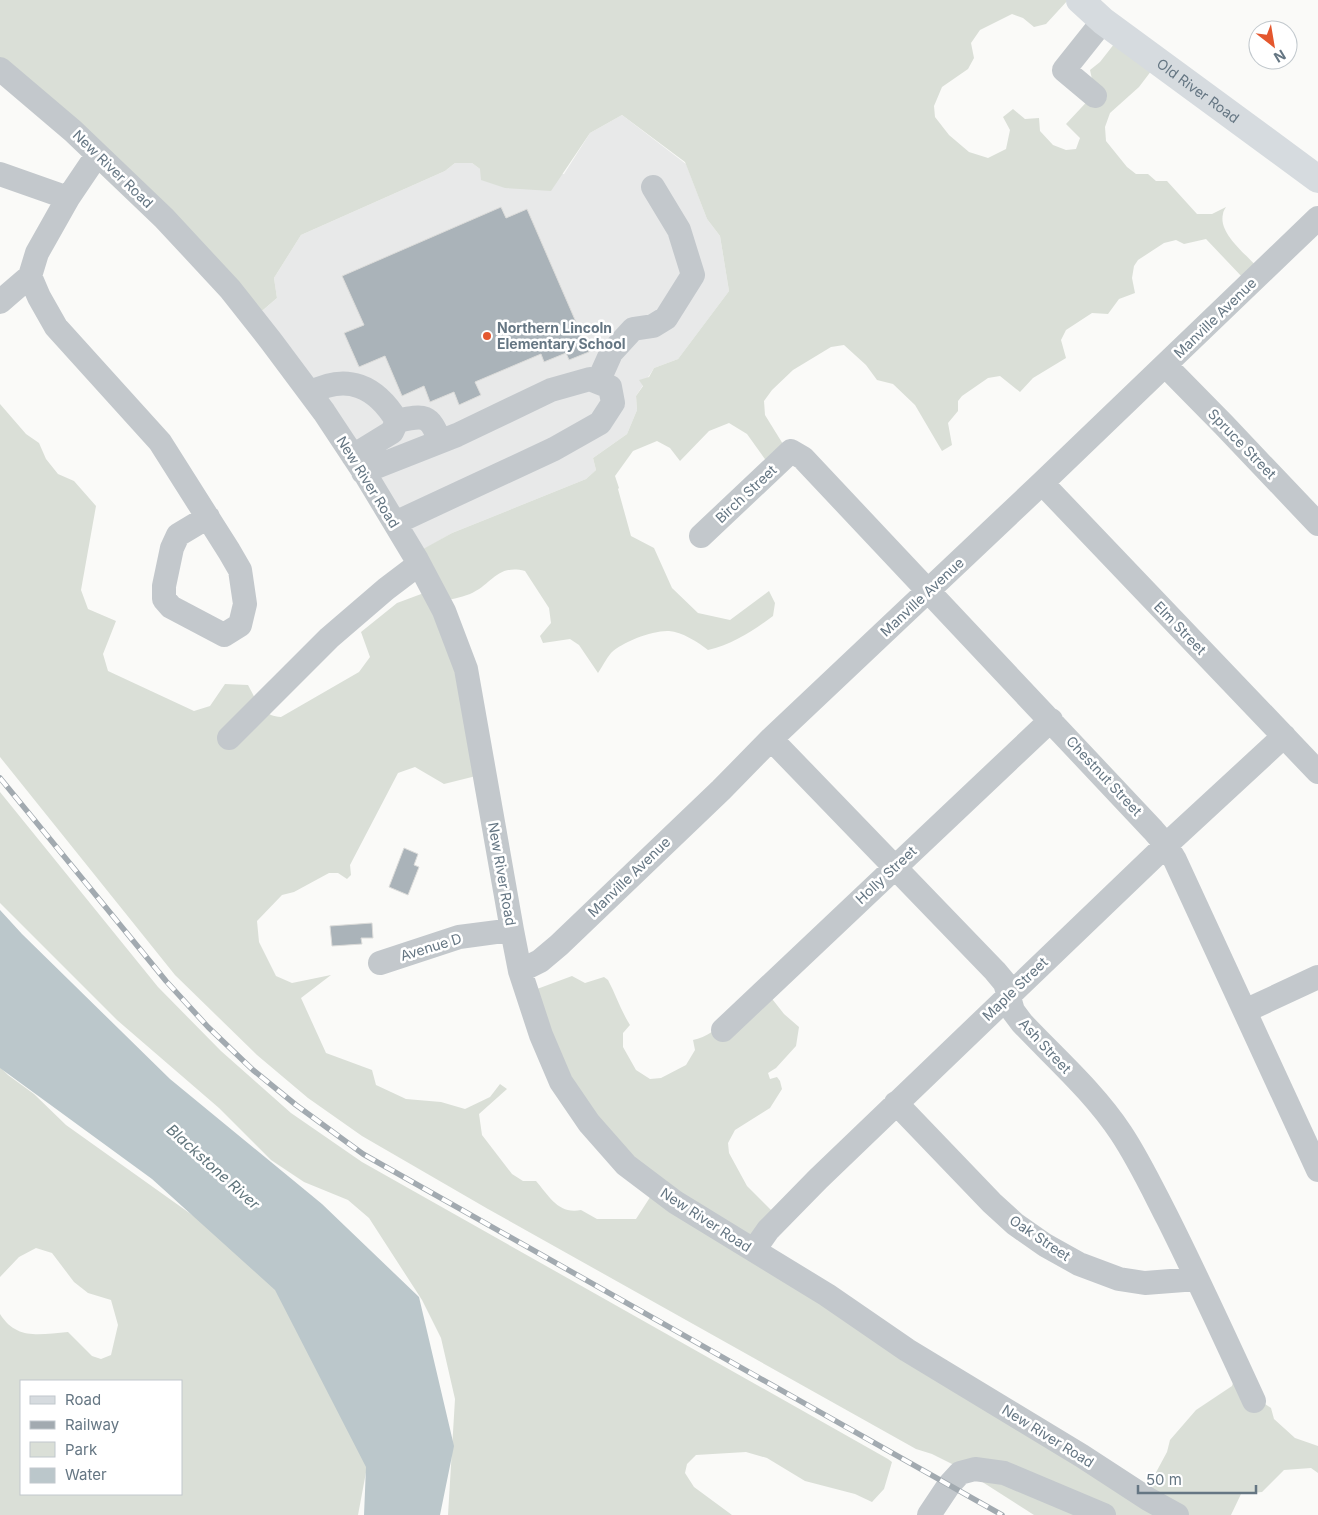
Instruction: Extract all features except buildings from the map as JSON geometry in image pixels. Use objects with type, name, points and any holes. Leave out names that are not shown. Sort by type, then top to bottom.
[{"type":"main road","name":"Old River Road","points":[[1080,0],[1104,22],[1318,179]]},
{"type":"street","points":[[1095,96],[1064,70],[1104,22]]},
{"type":"street","name":"New River Road","points":[[0,68],[73,131],[164,218],[230,289],[324,412],[419,564],[444,611],[466,669],[520,971],[541,1035],[561,1082],[589,1124],[626,1165],[676,1202],[827,1295],[907,1350],[1177,1515]]},
{"type":"street","points":[[0,302],[30,276],[37,253],[68,198],[97,155]]},
{"type":"street","points":[[0,174],[68,198]]},
{"type":"street","points":[[598,382],[611,353],[633,329],[653,326],[666,318],[693,275],[679,230],[653,187]]},
{"type":"street","name":"Manville Avenue","points":[[520,971],[540,961],[559,945],[721,790],[771,739],[1042,484],[1318,218]]},
{"type":"street","points":[[30,276],[39,297],[56,327],[160,442],[208,518],[240,570],[245,604],[240,625],[224,635],[171,607],[164,599],[164,586],[172,548],[178,535],[208,518]]},
{"type":"street","name":"Spruce Street","points":[[1165,365],[1318,524]]},
{"type":"street","points":[[358,464],[440,441],[551,390],[590,379],[610,387],[613,403],[600,423],[554,449],[394,523]]},
{"type":"street","points":[[310,393],[324,385],[348,383],[359,385],[381,401],[397,421]]},
{"type":"street","points":[[397,421],[417,416],[428,420],[434,426],[440,441]]},
{"type":"street","points":[[358,464],[392,432],[397,421]]},
{"type":"street","name":"Birch Street","points":[[701,536],[791,451]]},
{"type":"street","name":"Chestnut Street","points":[[791,451],[802,458],[927,592],[1051,720],[1166,845],[1175,860],[1318,1170]]},
{"type":"street","name":"Elm Street","points":[[1042,484],[1318,772]]},
{"type":"street","points":[[229,738],[329,638],[386,589],[419,564]]},
{"type":"street","name":"Holly Street","points":[[722,1030],[1051,720]]},
{"type":"street","name":"Maple Street","points":[[754,1250],[768,1230],[818,1178],[1166,845],[1284,736]]},
{"type":"street","name":"Ash Street","points":[[771,739],[995,971],[1005,983],[1013,1012],[1092,1097],[1121,1133],[1146,1175],[1254,1401]]},
{"type":"street","name":"Avenue D","points":[[380,963],[459,937],[512,930]]},
{"type":"street","points":[[1245,1011],[1318,977]]},
{"type":"street","name":"Oak Street","points":[[896,1104],[1004,1214],[1045,1245],[1079,1264],[1119,1280],[1145,1283],[1197,1279]]},
{"type":"street","points":[[929,1515],[948,1485],[960,1473],[975,1469],[1004,1473],[1104,1515]]},
{"type":"shaded area","name":"Northern Lincoln Elementary School","points":[[622,115],[686,164],[707,219],[720,236],[729,291],[678,359],[654,368],[636,396],[637,410],[627,434],[593,458],[596,470],[586,479],[452,533],[421,551],[261,312],[277,298],[274,278],[301,235],[445,171],[455,163],[472,163],[480,169],[564,174],[590,133]]},
{"type":"green space","points":[[0,0],[1068,0],[1046,24],[1034,27],[1023,18],[1012,14],[980,30],[971,43],[974,58],[968,69],[942,87],[934,106],[935,117],[949,135],[969,152],[988,158],[1006,149],[1010,130],[1003,117],[1013,109],[1025,119],[1039,118],[1040,131],[1053,145],[1066,150],[1076,149],[1080,138],[1066,124],[1095,93],[1090,70],[1100,62],[1118,39],[1158,62],[1139,87],[1110,113],[1105,127],[1106,141],[1127,167],[1136,174],[1148,174],[1156,181],[1167,181],[1197,214],[1212,214],[1226,207],[1223,221],[1229,236],[1256,266],[1244,279],[1206,239],[1184,244],[1176,240],[1164,243],[1138,260],[1134,266],[1132,278],[1135,293],[1119,299],[1108,314],[1092,313],[1066,330],[1061,340],[1066,358],[1033,378],[1020,392],[1000,376],[988,378],[962,396],[958,401],[958,411],[948,423],[952,445],[942,451],[915,405],[893,384],[877,380],[866,365],[844,345],[831,347],[793,370],[772,390],[764,401],[765,415],[786,449],[767,462],[747,434],[729,423],[709,431],[680,461],[670,448],[657,441],[633,451],[615,476],[631,536],[654,548],[672,588],[698,613],[730,620],[769,591],[775,603],[773,616],[734,641],[708,650],[679,633],[662,631],[647,635],[630,641],[616,649],[609,655],[598,673],[579,645],[570,639],[543,643],[540,636],[551,623],[549,608],[525,571],[507,570],[470,594],[440,602],[463,668],[476,776],[444,784],[415,767],[398,773],[350,865],[351,875],[347,879],[338,873],[329,873],[294,892],[282,895],[257,921],[259,942],[276,976],[292,983],[331,975],[301,998],[326,1053],[372,1070],[376,1085],[406,1099],[441,1102],[465,1109],[490,1097],[500,1084],[507,1089],[479,1114],[482,1135],[512,1174],[523,1181],[536,1181],[550,1198],[561,1207],[573,1211],[581,1210],[597,1219],[636,1219],[656,1188],[561,1075],[537,989],[572,976],[585,983],[604,977],[608,980],[630,1025],[623,1033],[623,1047],[636,1070],[650,1079],[661,1078],[686,1065],[695,1050],[693,1040],[721,1026],[762,986],[784,1014],[799,1027],[796,1046],[776,1068],[768,1073],[770,1079],[777,1077],[782,1089],[770,1108],[735,1130],[728,1143],[729,1153],[747,1186],[774,1213],[756,1242],[1146,1491],[1167,1452],[1170,1440],[1196,1410],[1232,1386],[1238,1368],[1265,1404],[1271,1408],[1274,1419],[1295,1438],[1318,1446],[1318,1473],[1311,1468],[1284,1470],[1262,1492],[1241,1494],[1231,1515],[1034,1515],[962,1469],[932,1454],[916,1449],[488,1209],[362,1136],[308,1098],[257,1055],[175,975],[0,757],[0,404],[26,434],[39,443],[46,459],[58,474],[74,481],[96,506],[81,590],[88,609],[116,621],[103,654],[108,671],[194,711],[210,706],[225,684],[248,685],[264,711],[281,717],[359,672],[370,657],[361,632],[397,603],[432,590],[416,553],[452,533],[586,479],[596,470],[593,458],[627,434],[637,410],[636,396],[643,386],[639,380],[649,377],[654,368],[678,359],[729,291],[720,236],[707,219],[685,162],[622,115],[590,133],[551,191],[505,188],[481,180],[480,169],[472,163],[455,163],[445,171],[301,235],[274,278],[277,298],[255,317],[0,68]]},
{"type":"green space","points":[[0,792],[158,987],[221,1051],[291,1113],[362,1162],[888,1459],[892,1462],[884,1489],[872,1502],[855,1494],[805,1481],[767,1458],[746,1452],[696,1455],[687,1464],[685,1473],[694,1487],[732,1515],[448,1515],[455,1399],[441,1338],[422,1300],[369,1218],[348,1200],[304,1182],[271,1160],[219,1108],[117,1020],[0,903]]},
{"type":"green space","points":[[0,1067],[34,1094],[66,1125],[289,1284],[367,1467],[358,1515],[0,1515],[0,1314],[7,1323],[22,1332],[39,1334],[68,1332],[92,1356],[101,1359],[111,1355],[118,1325],[111,1300],[88,1293],[74,1282],[52,1253],[36,1248],[19,1257],[0,1277]]},
{"type":"water","name":"Blackstone River","points":[[0,910],[22,934],[170,1079],[322,1204],[419,1297],[454,1446],[440,1515],[364,1515],[366,1467],[275,1290],[152,1179],[0,1068]]},
{"type":"railway","points":[[0,778],[166,981],[208,1027],[253,1070],[296,1105],[363,1154],[1002,1515]]},
{"type":"place","name":"Northern Lincoln Elementary School","points":[[487,336]]}]
